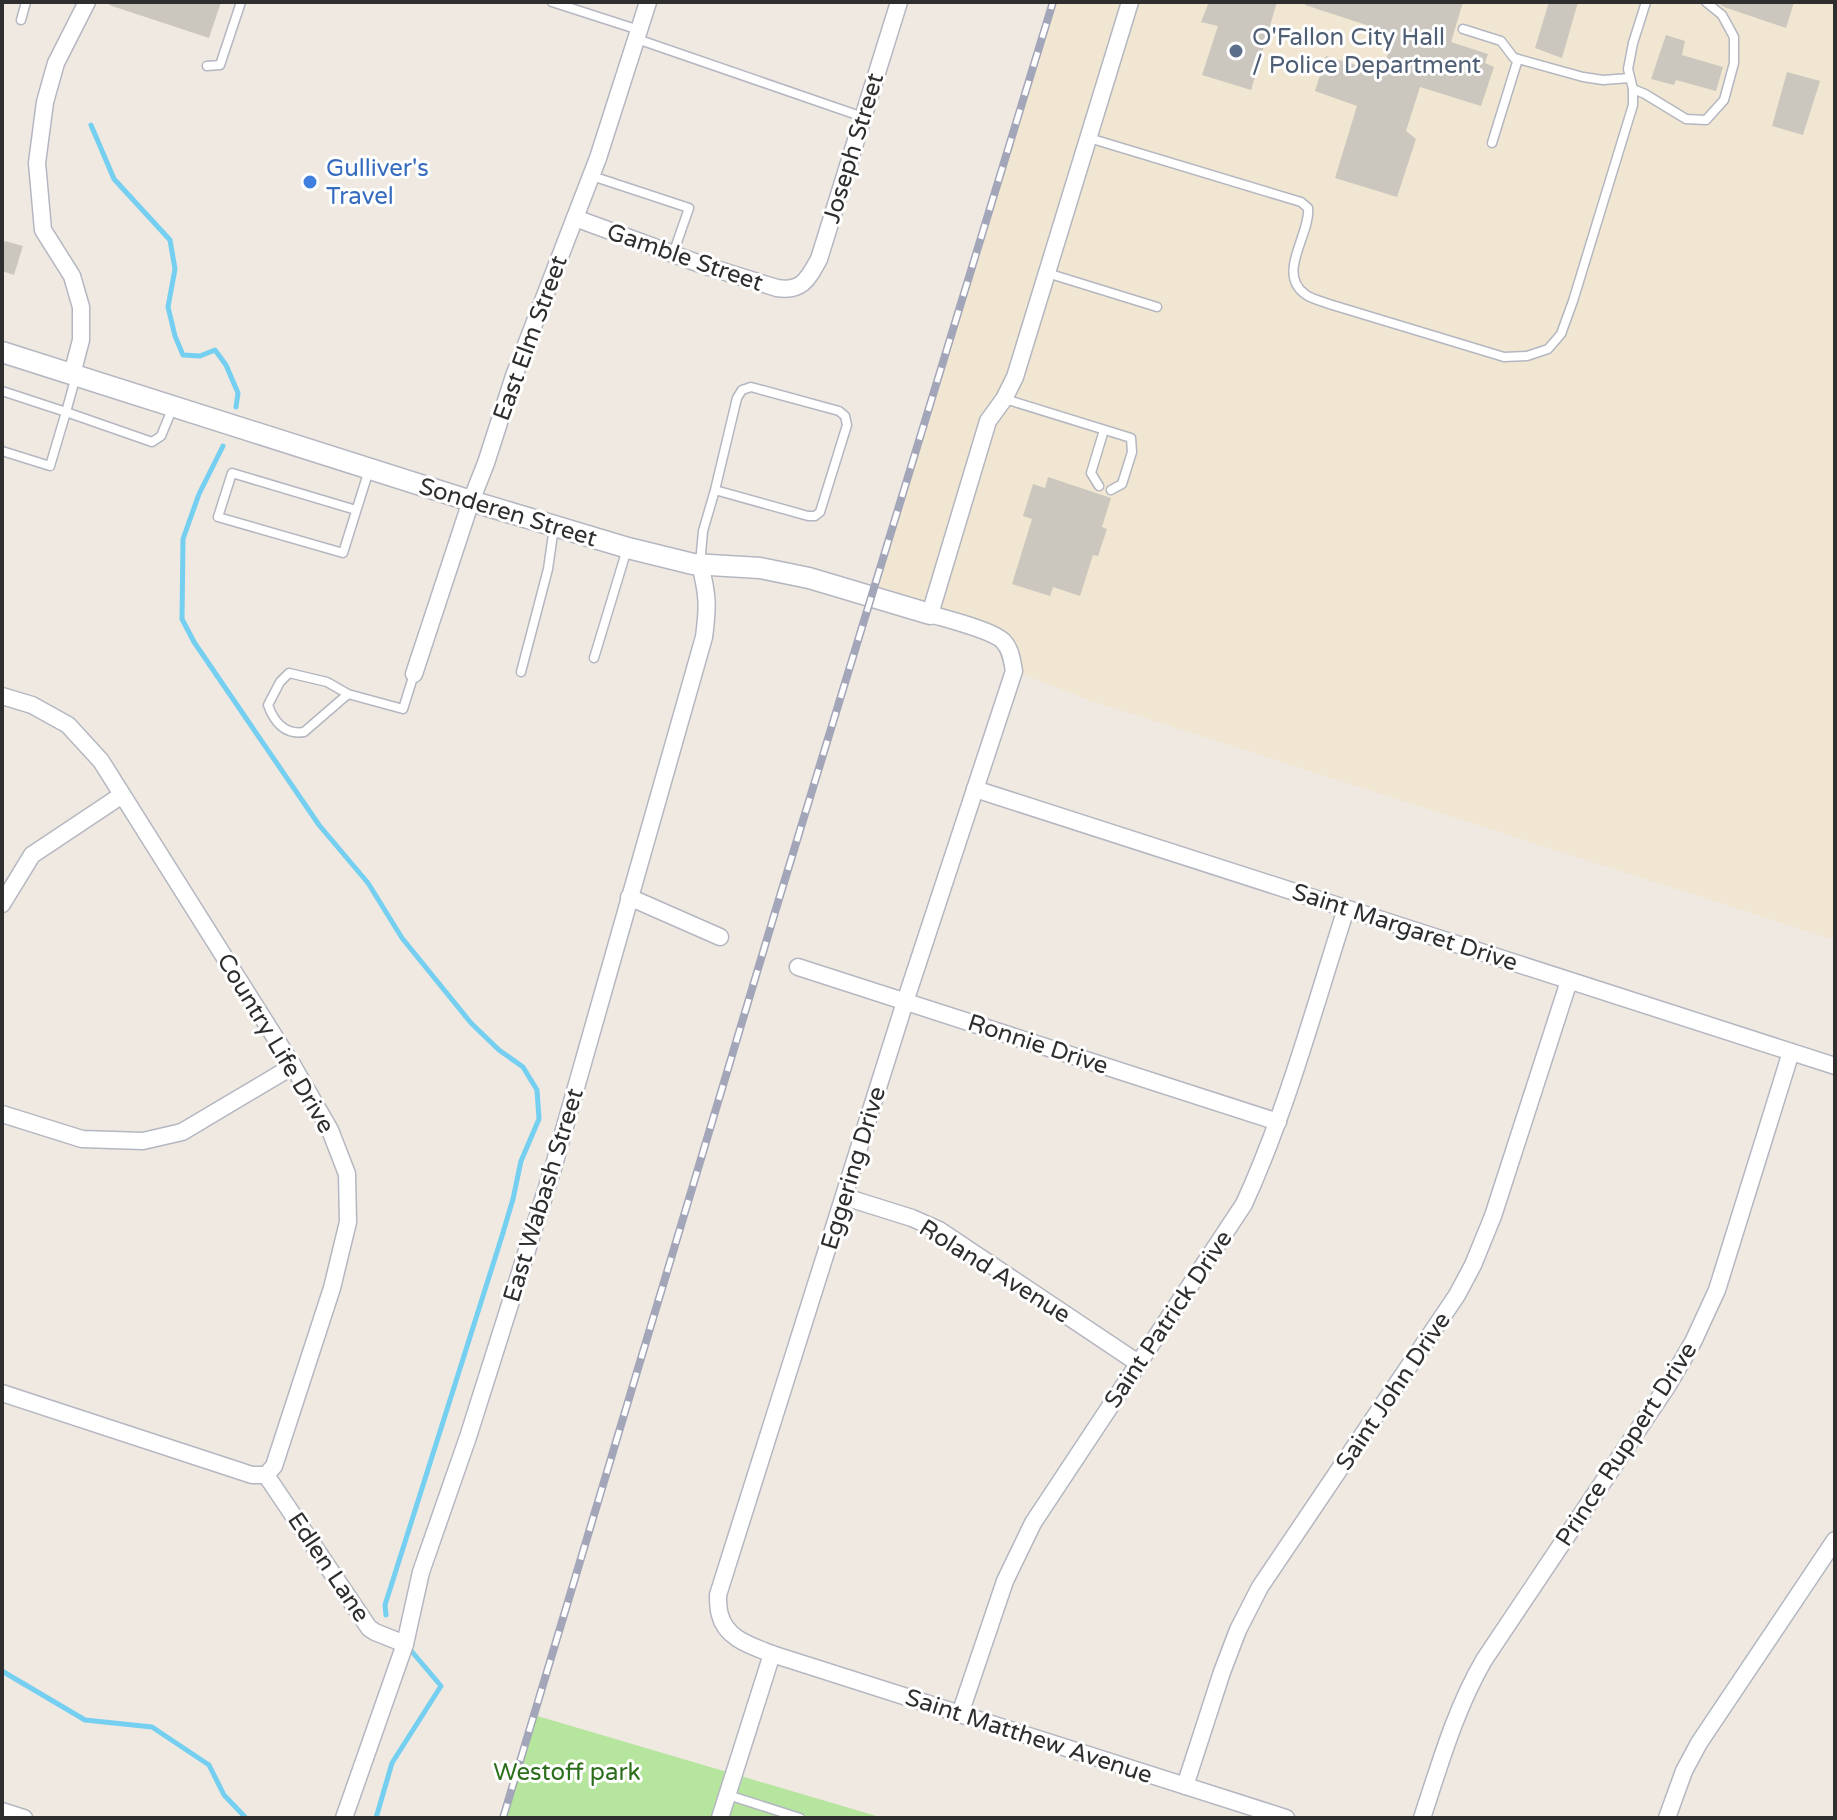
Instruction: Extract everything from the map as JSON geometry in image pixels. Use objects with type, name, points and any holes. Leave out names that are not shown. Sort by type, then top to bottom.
[{"type":"street","points":[[74,375],[81,340],[81,307],[72,276],[43,230],[37,163],[45,102],[56,63],[87,2]]},
{"type":"street","name":"East Elm Street","points":[[414,674],[514,376],[591,176],[648,2]]},
{"type":"street","name":"Joseph Street","points":[[797,288],[808,279],[819,259],[899,2]]},
{"type":"street","points":[[930,614],[988,421],[1015,377],[1130,2]]},
{"type":"street","name":"Gamble Street","points":[[575,218],[777,288],[797,288]]},
{"type":"street","name":"Sonderen Street","points":[[2,352],[628,548],[700,565],[760,568],[809,578],[930,614],[992,634],[1003,641],[1012,656]]},
{"type":"street","name":"East Wabash Street","points":[[344,1818],[405,1644],[421,1572],[468,1437],[554,1165],[704,637],[708,609],[700,565]]},
{"type":"street","name":"Eggering Drive","points":[[772,1654],[741,1641],[729,1631],[720,1616],[718,1595],[905,1002],[1014,671],[1012,656]]},
{"type":"street","name":"Country Life Drive","points":[[2,696],[32,705],[68,725],[101,761],[293,1066],[330,1130],[347,1174],[348,1222],[332,1288],[274,1466],[266,1475]]},
{"type":"street","name":"Saint Margaret Drive","points":[[975,789],[1835,1066]]},
{"type":"street","points":[[2,904],[32,855],[122,795]]},
{"type":"street","points":[[629,897],[720,937]]},
{"type":"street","name":"Saint Patrick Drive","points":[[960,1714],[1005,1581],[1033,1523],[1244,1204],[1278,1122],[1346,909]]},
{"type":"street","name":"Ronnie Drive","points":[[798,967],[1278,1122]]},
{"type":"street","name":"Saint John Drive","points":[[1185,1786],[1222,1672],[1238,1630],[1260,1587],[1457,1295],[1473,1265],[1493,1216],[1569,981]]},
{"type":"street","name":"Prince Ruppert Drive","points":[[1422,1818],[1468,1687],[1668,1385],[1693,1342],[1717,1290],[1791,1052]]},
{"type":"street","points":[[2,1114],[82,1139],[143,1141],[182,1132],[293,1066]]},
{"type":"street","name":"Roland Avenue","points":[[845,1197],[939,1230],[1138,1363]]},
{"type":"street","points":[[2,1393],[252,1475],[266,1475]]},
{"type":"street","name":"Edlen Lane","points":[[266,1475],[369,1628],[405,1644]]},
{"type":"street","points":[[1667,1818],[1684,1771],[1699,1743],[1835,1540]]},
{"type":"street","points":[[720,1818],[772,1654]]},
{"type":"street","name":"Saint Matthew Avenue","points":[[772,1654],[1286,1818]]},
{"type":"street","points":[[2,1811],[24,1818]]},
{"type":"lane","points":[[21,20],[26,2]]},
{"type":"lane","points":[[207,66],[220,65],[241,2]]},
{"type":"lane","points":[[552,2],[863,117]]},
{"type":"lane","points":[[1088,138],[1301,202],[1308,208],[1309,218],[1293,263],[1295,280],[1304,294],[1504,357],[1527,356],[1548,349],[1561,334],[1573,301],[1633,105],[1628,69],[1646,2]]},
{"type":"lane","points":[[1633,89],[1686,119],[1706,120],[1724,100],[1734,63],[1734,37],[1722,15],[1706,2]]},
{"type":"lane","points":[[1463,29],[1501,41],[1514,58],[1583,77],[1603,80],[1630,78]]},
{"type":"lane","points":[[1492,143],[1518,59]]},
{"type":"lane","points":[[591,176],[689,208],[673,254]]},
{"type":"lane","points":[[1047,273],[1157,307]]},
{"type":"lane","points":[[2,451],[50,466],[74,375]]},
{"type":"lane","points":[[700,565],[703,531],[737,398],[742,390],[751,387],[839,411],[845,416],[847,425],[820,512],[815,516],[715,490]]},
{"type":"lane","points":[[2,391],[152,442],[161,436],[173,407]]},
{"type":"lane","points":[[1004,399],[1131,438],[1132,452],[1122,484],[1111,490]]},
{"type":"lane","points":[[1099,486],[1091,473],[1104,430]]},
{"type":"lane","points":[[356,510],[232,473],[218,517],[343,553],[370,469]]},
{"type":"lane","points":[[521,672],[548,569],[554,526]]},
{"type":"lane","points":[[594,658],[628,548]]},
{"type":"lane","points":[[348,694],[304,732],[295,733],[278,725],[268,705],[280,682],[289,673],[327,682],[348,694],[403,709],[414,674]]},
{"type":"lane","points":[[728,1795],[800,1818]]},
{"type":"shaded area","points":[[1053,2],[1835,2],[1835,940],[1089,700],[1014,671],[1003,641],[872,596]]},
{"type":"green space","name":"Westoff park","points":[[534,1715],[883,1818],[501,1818]]},
{"type":"building","points":[[110,2],[221,2],[209,38],[109,5]]},
{"type":"building","name":"O'Fallon City Hall / Police Department","points":[[1209,2],[1277,2],[1251,90],[1202,75],[1218,26],[1201,22]]},
{"type":"building","points":[[1306,2],[1463,2],[1451,42],[1488,54],[1485,63],[1494,67],[1481,106],[1420,87],[1406,131],[1416,139],[1397,197],[1335,178],[1357,106],[1315,91],[1326,56],[1382,73],[1394,34],[1305,5]]},
{"type":"building","points":[[1549,2],[1578,2],[1562,58],[1535,48]]},
{"type":"building","points":[[1717,2],[1794,2],[1786,28]]},
{"type":"building","points":[[1666,35],[1685,41],[1682,55],[1723,67],[1716,91],[1676,80],[1674,85],[1651,79]]},
{"type":"building","points":[[1787,72],[1820,81],[1803,135],[1772,126]]},
{"type":"building","points":[[5,241],[23,246],[14,275],[2,271]]},
{"type":"building","points":[[1048,477],[1111,498],[1102,527],[1107,529],[1098,556],[1093,555],[1080,596],[1053,587],[1050,596],[1012,584],[1032,519],[1023,516],[1033,484],[1045,488]]},
{"type":"waterway","points":[[91,125],[114,179],[170,240],[175,269],[168,307],[183,355],[200,356],[215,350],[226,365],[238,393],[236,407]]},
{"type":"waterway","points":[[223,446],[199,494],[183,539],[182,619],[194,642],[319,825],[368,883],[402,938],[471,1023],[499,1050],[523,1067],[537,1090],[539,1119],[521,1161],[502,1236],[385,1605],[386,1615]]},
{"type":"waterway","points":[[376,1818],[392,1763],[441,1686],[408,1647]]},
{"type":"waterway","points":[[2,1671],[85,1720],[152,1727],[209,1765],[224,1795],[246,1818]]},
{"type":"railway","points":[[503,1818],[1053,2]]},
{"type":"place","name":"O'Fallon City Hall / Police Department","points":[[1236,51]]},
{"type":"place","name":"Gulliver's Travel","points":[[310,182]]}]
